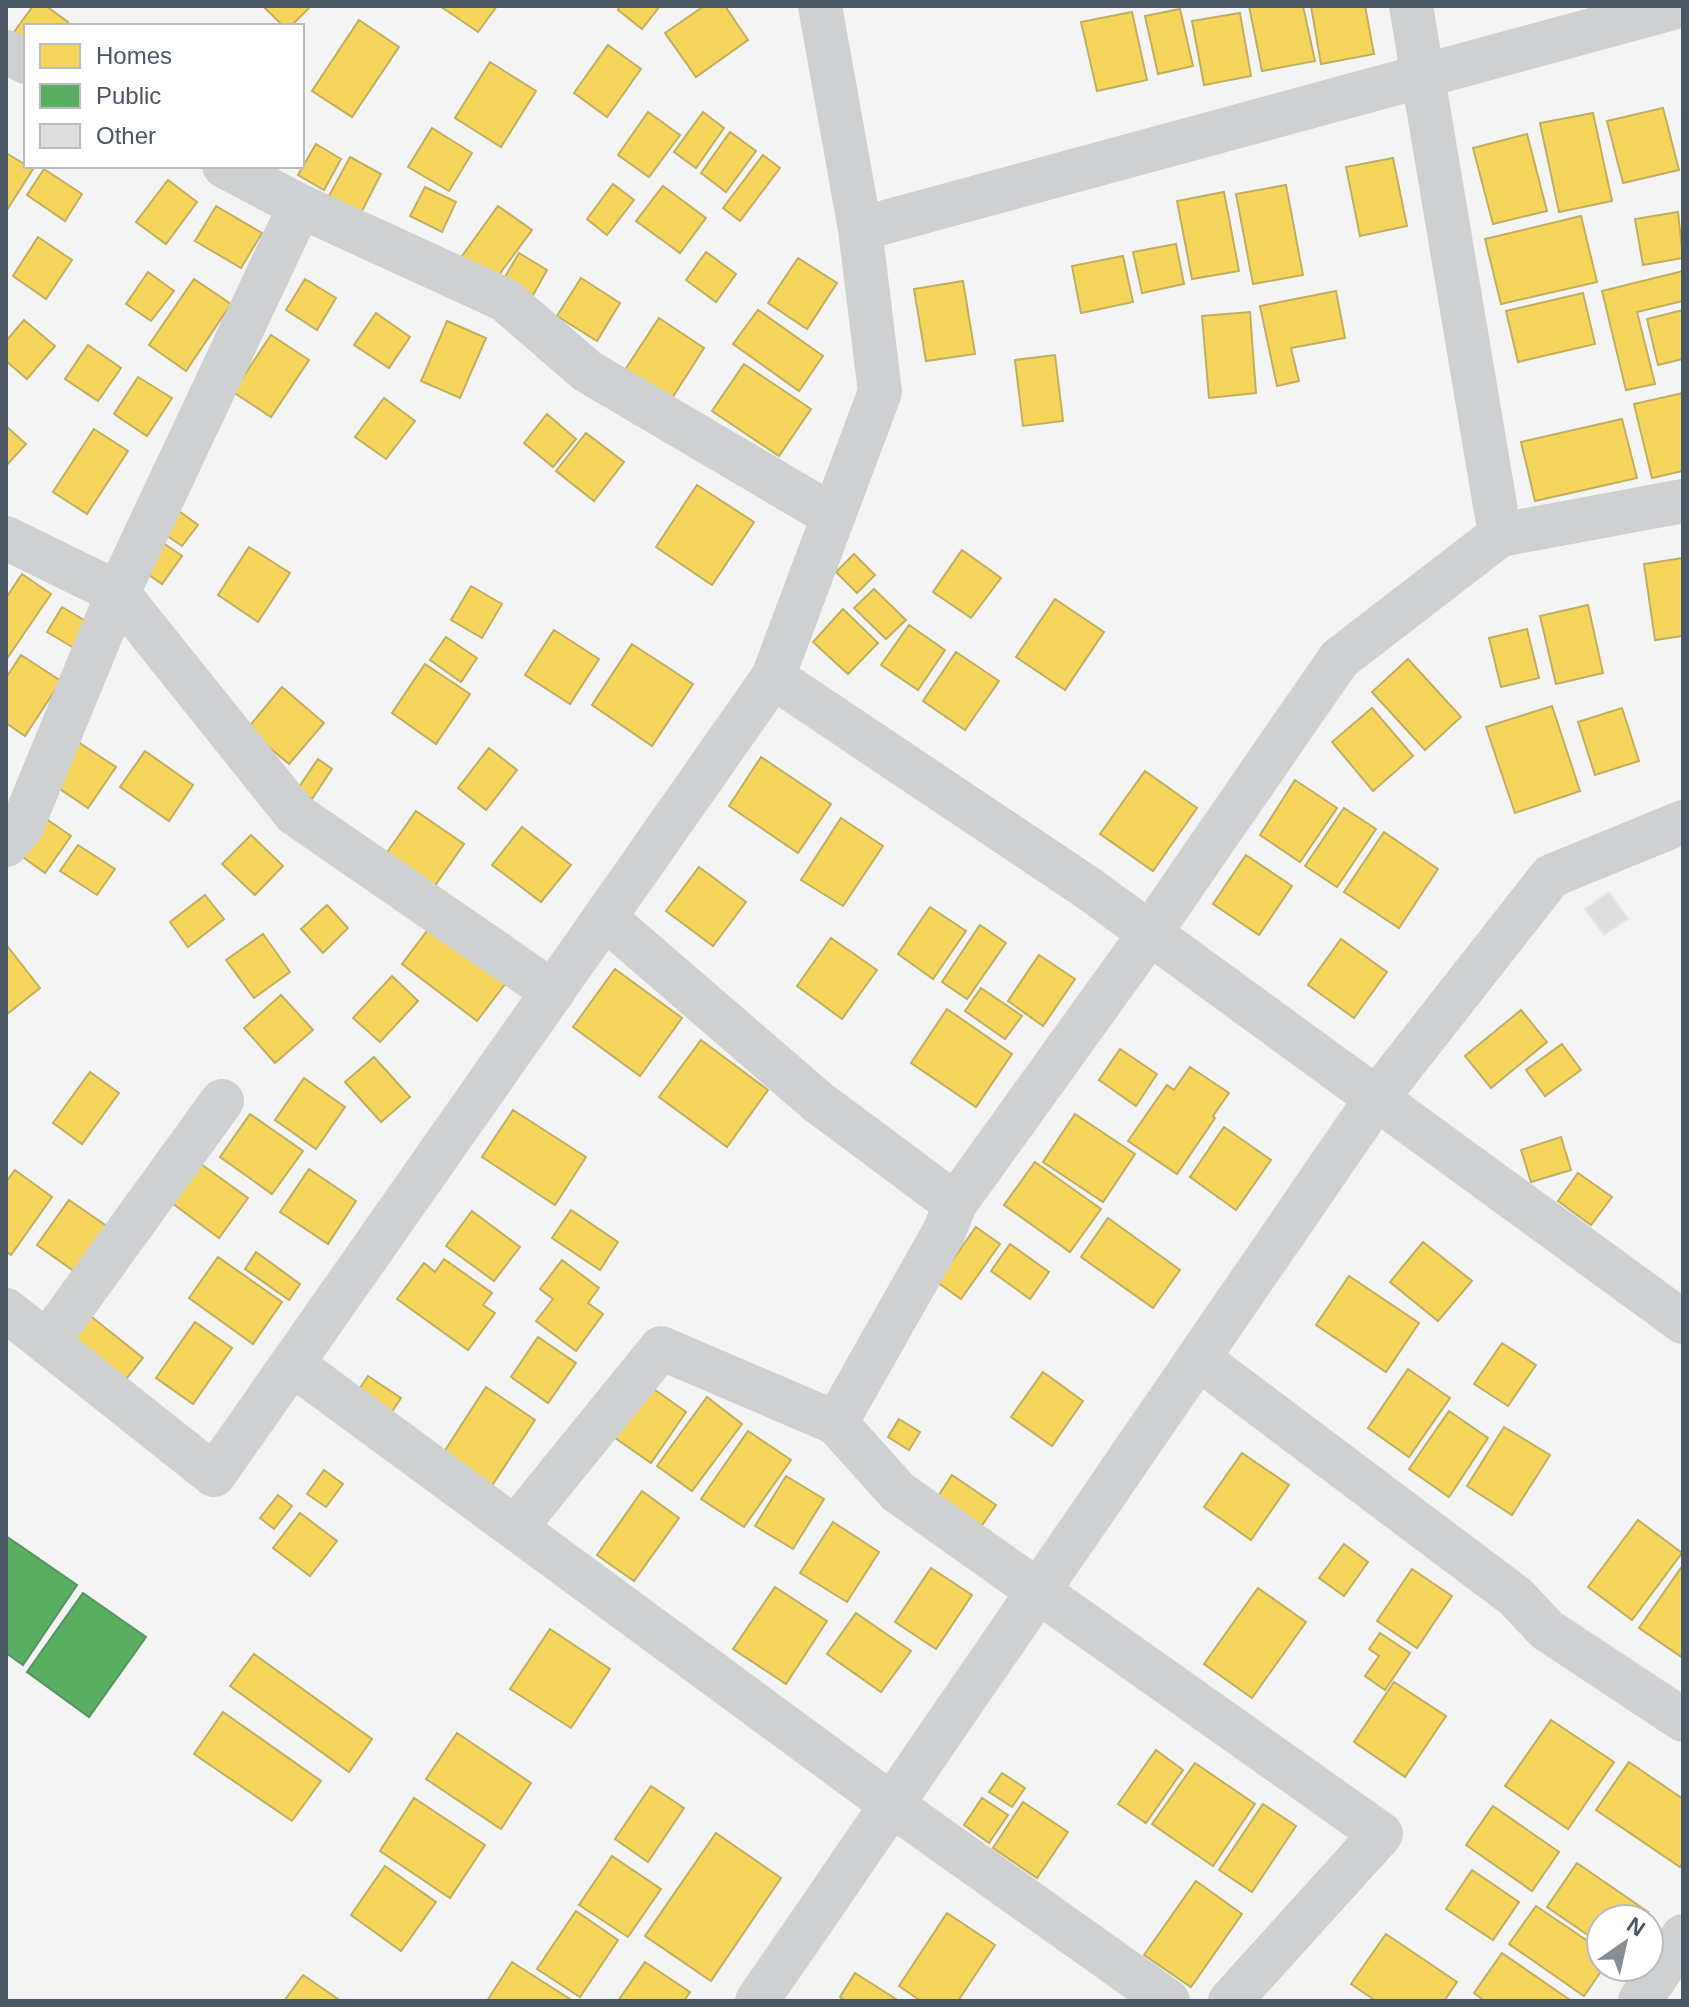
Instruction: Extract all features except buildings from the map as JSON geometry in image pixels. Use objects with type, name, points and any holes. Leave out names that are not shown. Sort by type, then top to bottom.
[{"type":"street","points":[[6,1310],[214,1475],[773,677],[880,392],[860,229],[820,6]]},
{"type":"street","points":[[1411,6],[1500,535]]},
{"type":"street","points":[[860,229],[1680,6]]},
{"type":"street","points":[[6,52],[24,61]]},
{"type":"street","points":[[228,168],[300,206],[505,300],[587,371],[833,516]]},
{"type":"street","points":[[6,845],[22,826],[118,593],[300,206]]},
{"type":"street","points":[[836,1423],[944,1232],[955,1204],[1150,933],[1339,659],[1500,535],[1683,501]]},
{"type":"street","points":[[6,538],[118,593],[295,814],[553,992]]},
{"type":"street","points":[[773,677],[1088,888],[1683,1322]]},
{"type":"street","points":[[757,2001],[1376,1099],[1551,876],[1683,822]]},
{"type":"street","points":[[605,918],[818,1102],[955,1204]]},
{"type":"street","points":[[48,1341],[222,1101]]},
{"type":"street","points":[[515,1528],[661,1348],[836,1423],[898,1492],[1381,1834],[1230,2001]]},
{"type":"street","points":[[1198,1358],[1516,1597],[1547,1630],[1683,1720]]},
{"type":"street","points":[[292,1364],[892,1805],[1168,2001]]},
{"type":"street","points":[[1640,2001],[1683,1936]]}]
